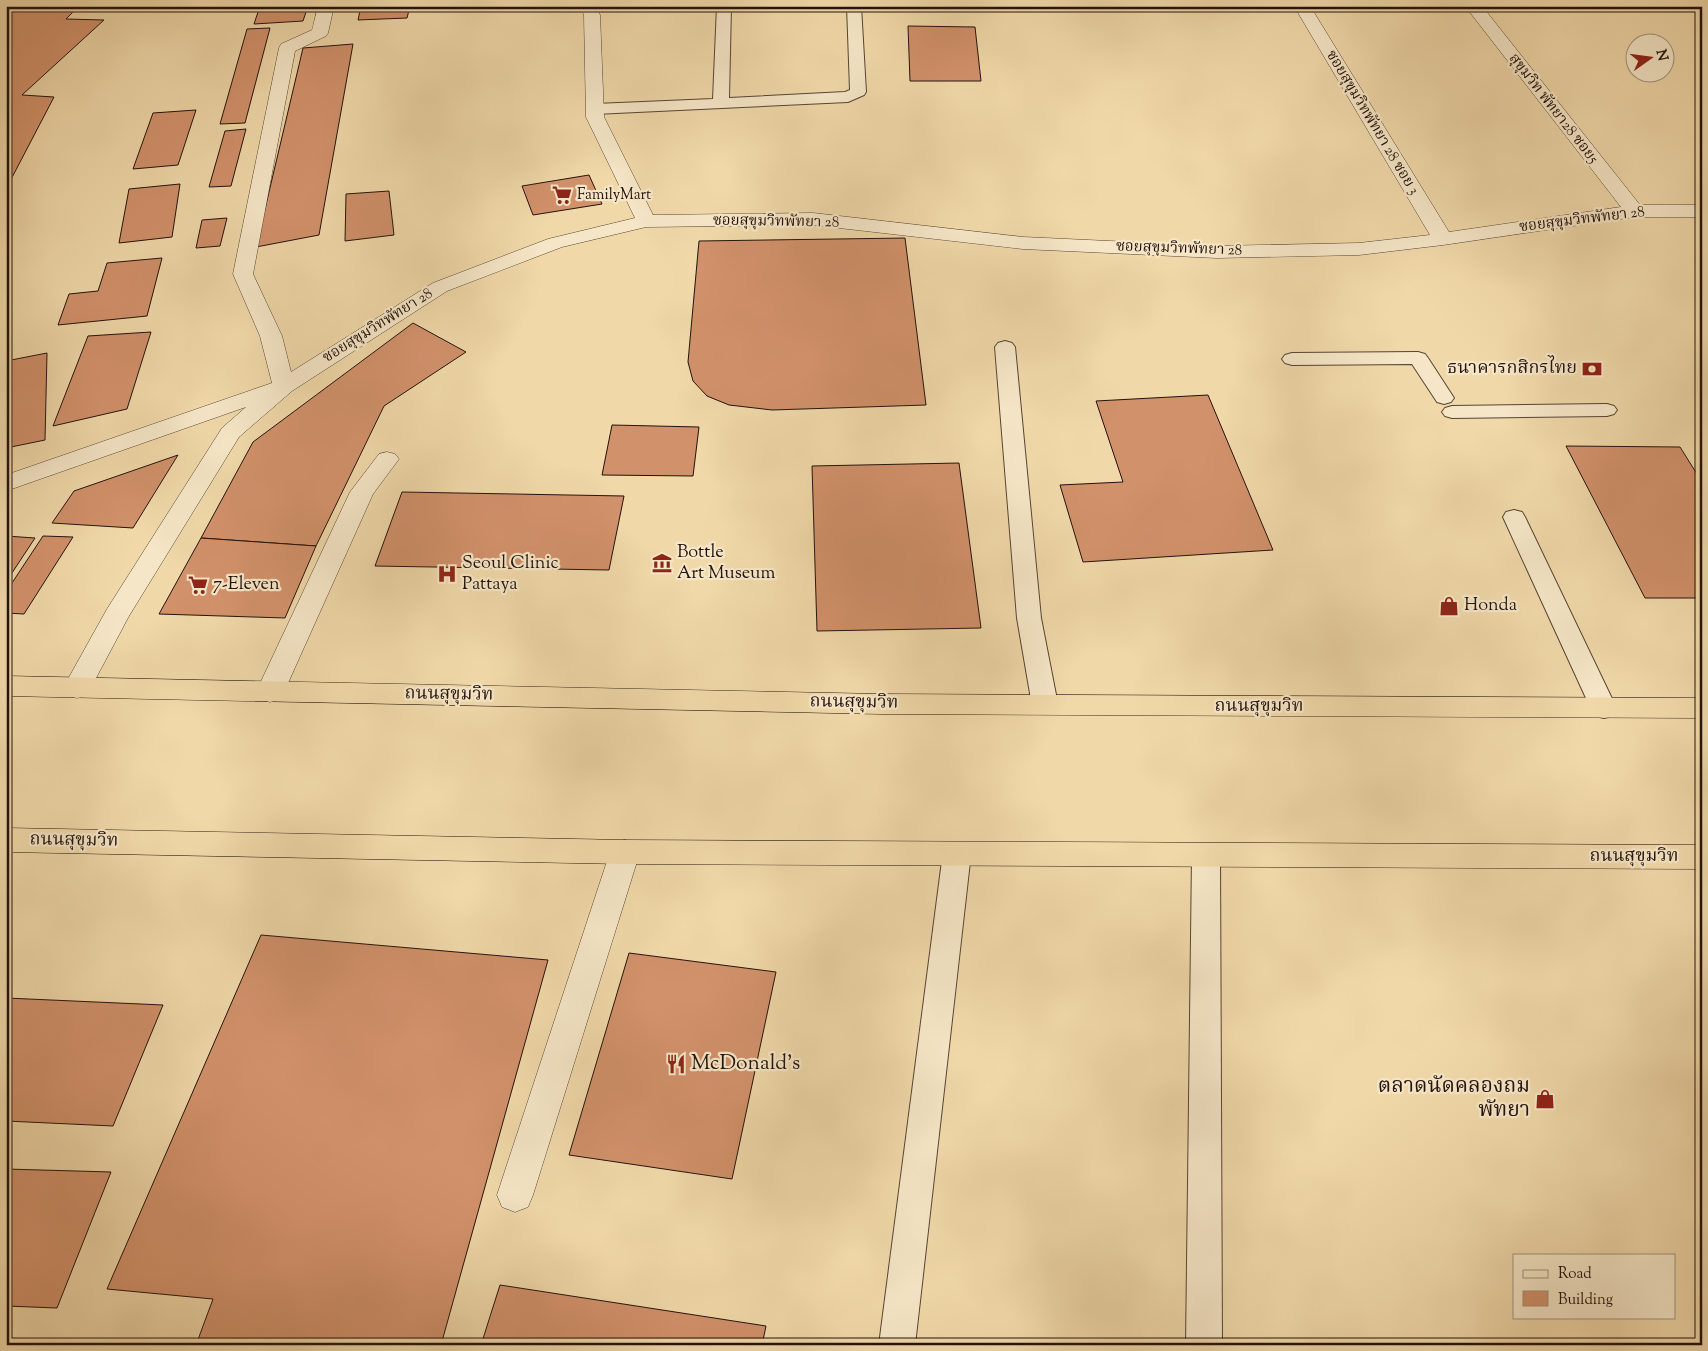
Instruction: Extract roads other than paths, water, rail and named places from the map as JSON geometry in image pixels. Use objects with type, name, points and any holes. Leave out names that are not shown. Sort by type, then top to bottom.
[{"type":"highway","name":"ถนนสุขุมวิท","points":[[6,686],[872,704],[1702,708]]},
{"type":"highway","name":"ถนนสุขุมวิท","points":[[6,840],[625,852],[1702,857]]},
{"type":"street","points":[[6,483],[284,386],[271,336],[243,274],[286,48],[320,34],[326,6]]},
{"type":"street","points":[[588,6],[592,15],[595,117],[646,221]]},
{"type":"street","name":"ซอยสุขุมวิทพัทยา 28 ซอย 3","points":[[1302,6],[1443,239]]},
{"type":"street","name":"สุขุมวิท พัทยา28 ซอย5","points":[[1473,6],[1634,211]]},
{"type":"street","name":"ซอยสุขุมวิทพัทยา 28","points":[[77,688],[116,615],[230,433],[284,386],[440,287],[555,243],[646,221],[813,219],[1023,243],[1217,252],[1359,249],[1443,239],[1634,211],[1702,211]]},
{"type":"street","points":[[270,692],[362,492],[388,459]]},
{"type":"street","points":[[515,1195],[625,852]]},
{"type":"lane","points":[[721,103],[724,6]]},
{"type":"lane","points":[[595,109],[848,97],[858,92],[854,6]]},
{"type":"lane","points":[[1005,347],[1029,618],[1045,705]]},
{"type":"lane","points":[[1292,359],[1418,358],[1448,405],[1607,410]]},
{"type":"lane","points":[[1514,517],[1604,709]]},
{"type":"lane","points":[[897,1345],[957,853]]},
{"type":"lane","points":[[1204,1345],[1206,856]]},
{"type":"place","name":"FamilyMart","points":[[562,195]]},
{"type":"place","name":"ธนาคารกสิกรไทย","points":[[1592,369]]},
{"type":"place","name":"Bottle Art Museum","points":[[662,563]]},
{"type":"place","name":"Seoul Clinic Pattaya","points":[[447,574]]},
{"type":"place","name":"7-Eleven","points":[[198,585]]},
{"type":"place","name":"Honda","points":[[1449,606]]},
{"type":"place","name":"McDonald's","points":[[676,1064]]},
{"type":"place","name":"ตลาดนัดคลองถม พัทยา","points":[[1545,1099]]}]
